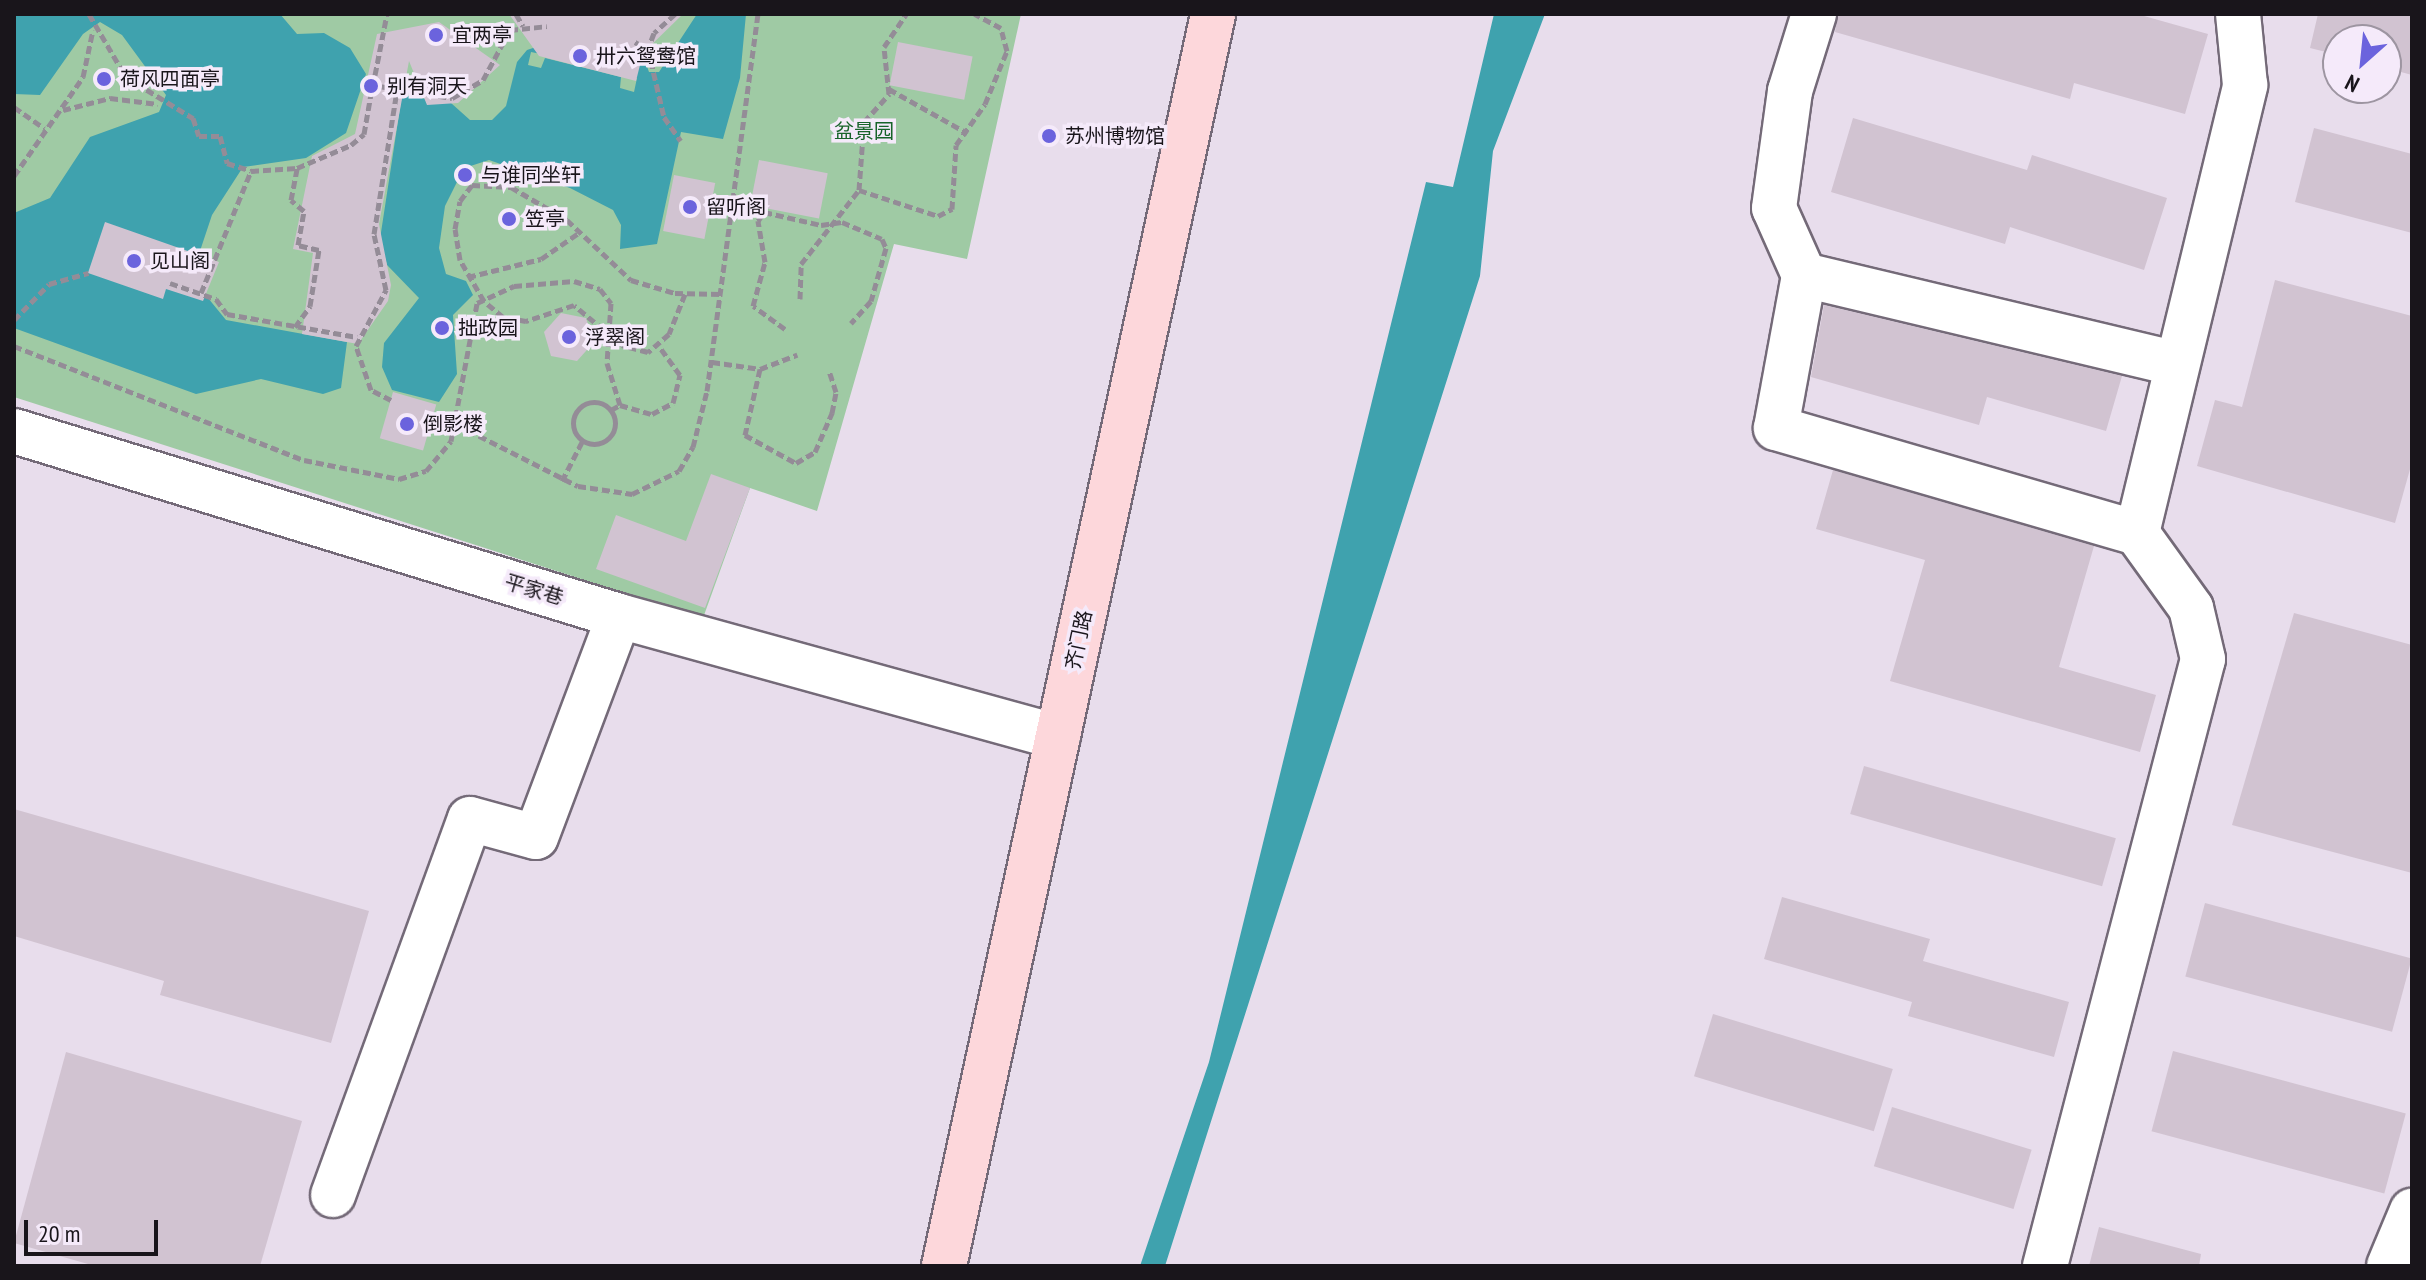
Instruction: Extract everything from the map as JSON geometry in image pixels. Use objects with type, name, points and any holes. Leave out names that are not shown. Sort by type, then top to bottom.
[{"type":"main road","name":"齐门路","points":[[944,1266],[1213,14]]},
{"type":"street","points":[[1814,14],[1790,91],[1774,208],[1804,275],[1776,428],[2137,533],[2191,608],[2203,659],[2045,1266]]},
{"type":"street","points":[[2137,533],[2245,85],[2238,14]]},
{"type":"street","points":[[1804,275],[2177,364]]},
{"type":"street","name":"平家巷","points":[[14,431],[619,616],[1058,737]]},
{"type":"street","points":[[333,1195],[470,819],[536,837],[619,616]]},
{"type":"street","points":[[2389,1266],[2412,1211]]},
{"type":"path","points":[[89,14],[126,77],[165,106],[193,118],[199,136],[220,136],[227,163],[251,171],[297,168],[360,138],[371,94]]},
{"type":"path","points":[[375,75],[387,14]]},
{"type":"path","points":[[516,14],[523,26]]},
{"type":"path","points":[[649,53],[635,42],[651,36],[675,14]]},
{"type":"path","points":[[436,414],[458,421],[562,481],[632,494],[671,479],[693,447],[712,362],[758,14]]},
{"type":"path","points":[[800,299],[801,264],[827,225],[859,190],[864,122],[889,89],[884,47],[906,14]]},
{"type":"path","points":[[859,190],[948,214],[955,200],[951,160],[1007,51],[1001,28],[975,14]]},
{"type":"path","points":[[14,176],[44,128],[83,77],[93,25]]},
{"type":"path","points":[[379,86],[447,99],[468,90],[488,73],[503,37],[523,26],[547,26]]},
{"type":"path","points":[[651,36],[649,53],[664,117],[681,141]]},
{"type":"path","points":[[889,89],[967,133]]},
{"type":"path","points":[[391,400],[371,390],[357,356],[358,337],[386,290],[374,234],[397,90]]},
{"type":"path","points":[[55,115],[96,99],[165,106]]},
{"type":"path","points":[[14,107],[44,128]]},
{"type":"path","points":[[295,327],[310,306],[319,250],[298,245],[304,211],[291,200],[297,168]]},
{"type":"path","points":[[203,293],[251,171]]},
{"type":"path","points":[[660,347],[628,349],[608,334],[582,307],[559,306],[515,321],[482,299],[468,277],[455,219],[472,185],[491,182],[528,194],[581,232],[631,280],[685,294],[721,294]]},
{"type":"path","points":[[785,329],[753,306],[765,262],[759,216],[780,213],[827,225],[842,222],[886,244],[871,301],[851,323]]},
{"type":"path","points":[[468,277],[541,259],[581,232]]},
{"type":"path","points":[[14,320],[49,284],[88,273]]},
{"type":"path","points":[[170,283],[203,293],[227,314],[358,337]]},
{"type":"path","points":[[482,299],[527,284],[590,284],[611,303],[607,363],[620,405]]},
{"type":"path","points":[[660,347],[685,294]]},
{"type":"path","points":[[14,346],[304,460],[358,474],[396,479],[426,471],[448,449],[458,421],[468,337],[482,299]]},
{"type":"path","points":[[611,410],[620,405],[652,414],[673,403],[681,378],[660,347]]},
{"type":"path","points":[[712,362],[760,369],[797,355]]},
{"type":"path","points":[[760,369],[745,435],[759,448],[796,463],[815,452],[832,413],[836,392],[829,370]]},
{"type":"path","points":[[582,442],[572,420],[581,406],[597,402],[611,410]]},
{"type":"path","points":[[582,442],[598,444],[612,434],[611,410]]},
{"type":"path","points":[[562,481],[582,442]]},
{"type":"green space","name":"拙政园","points":[[14,14],[1021,14],[967,259],[894,244],[817,511],[750,488],[703,618],[14,397]]},
{"type":"water","points":[[14,14],[280,14],[297,34],[324,33],[350,48],[366,74],[346,133],[306,158],[243,167],[212,215],[196,263],[199,287],[226,320],[347,342],[341,388],[323,394],[261,379],[196,394],[14,328],[14,213],[50,198],[90,137],[159,112],[166,95],[122,35],[100,22],[83,34],[40,95],[14,94]]},
{"type":"water","points":[[697,14],[746,14],[740,78],[723,139],[681,132],[657,244],[620,249],[621,225],[613,210],[570,188],[489,160],[455,171],[458,180],[445,206],[439,248],[446,274],[466,281],[473,295],[453,315],[457,374],[439,402],[392,390],[382,367],[384,343],[419,298],[387,265],[380,239],[402,95],[451,103],[470,120],[492,120],[506,106],[517,62],[527,50],[536,47],[541,54],[531,52],[528,65],[541,68],[545,58],[621,77],[620,88],[634,92],[637,78],[626,75],[640,47],[649,72],[659,72]]},
{"type":"water","points":[[1494,14],[1545,14],[1493,151],[1480,276],[1165,1266],[1140,1266],[1209,1062],[1426,182],[1453,187]]},
{"type":"building","points":[[509,14],[683,14],[643,53],[636,81],[539,56]]},
{"type":"building","points":[[1838,14],[2137,14],[2208,34],[2185,114],[2074,83],[2070,99],[1835,32]]},
{"type":"building","points":[[2318,14],[2412,14],[2412,75],[2402,72],[2402,24],[2322,24],[2322,51],[2310,48]]},
{"type":"building","points":[[439,22],[500,65],[458,103],[427,105],[409,61],[379,224],[391,285],[388,301],[358,344],[302,334],[313,253],[293,249],[312,156],[355,134],[377,34]]},
{"type":"building","points":[[898,42],[973,57],[964,100],[890,85]]},
{"type":"building","points":[[1853,118],[2027,170],[2032,155],[2167,198],[2144,270],[2010,227],[2005,244],[1831,192]]},
{"type":"building","points":[[2314,128],[2412,154],[2412,233],[2295,202]]},
{"type":"building","points":[[759,160],[828,173],[819,219],[750,205]]},
{"type":"building","name":"留听阁","points":[[674,175],[715,183],[704,239],[663,231]]},
{"type":"building","name":"见山阁","points":[[105,222],[219,262],[203,301],[166,289],[163,299],[88,273]]},
{"type":"building","points":[[2275,280],[2412,316],[2412,462],[2395,523],[2197,466],[2215,400],[2242,407]]},
{"type":"building","points":[[1824,305],[2122,376],[2106,431],[1987,397],[1979,425],[1811,377]]},
{"type":"building","name":"浮翠阁","points":[[561,313],[586,318],[594,342],[577,361],[551,356],[544,332]]},
{"type":"building","name":"倒影楼","points":[[393,392],[436,404],[423,451],[380,438]]},
{"type":"building","points":[[1833,470],[2094,546],[2059,667],[2156,695],[2140,752],[1890,681],[1925,560],[1816,529]]},
{"type":"building","points":[[711,474],[750,488],[705,608],[596,569],[616,515],[686,541]]},
{"type":"building","points":[[2294,613],[2412,645],[2412,873],[2232,825]]},
{"type":"building","points":[[1864,766],[2116,838],[2102,886],[1850,814]]},
{"type":"building","points":[[14,809],[369,911],[331,1043],[160,995],[164,981],[14,936]]},
{"type":"building","points":[[1782,897],[1930,939],[1923,961],[2069,1002],[2054,1057],[1908,1016],[1912,1002],[1764,959]]},
{"type":"building","points":[[2205,903],[2412,958],[2392,1032],[2185,976]]},
{"type":"building","points":[[1713,1014],[1893,1069],[1874,1131],[1694,1076]]},
{"type":"building","points":[[2173,1051],[2406,1113],[2384,1194],[2152,1131]]},
{"type":"building","points":[[66,1052],[302,1121],[260,1266],[95,1266],[14,1243]]},
{"type":"building","points":[[1892,1107],[2032,1150],[2013,1209],[1874,1166]]},
{"type":"building","points":[[2099,1227],[2201,1254],[2199,1266],[2089,1266]]},
{"type":"place","name":"宜两亭","points":[[436,35]]},
{"type":"place","name":"卅六鸳鸯馆","points":[[580,56]]},
{"type":"place","name":"荷风四面亭","points":[[104,79]]},
{"type":"place","name":"别有洞天","points":[[371,86]]},
{"type":"place","name":"苏州博物馆","points":[[1049,136]]},
{"type":"place","name":"与谁同坐轩","points":[[465,175]]},
{"type":"place","name":"留听阁","points":[[690,207]]},
{"type":"place","name":"笠亭","points":[[509,219]]},
{"type":"place","name":"见山阁","points":[[134,261]]},
{"type":"place","name":"拙政园","points":[[442,328]]},
{"type":"place","name":"浮翠阁","points":[[569,337]]},
{"type":"place","name":"倒影楼","points":[[407,424]]},
{"type":"park label","name":"盆景园","points":[[864,131]]}]
